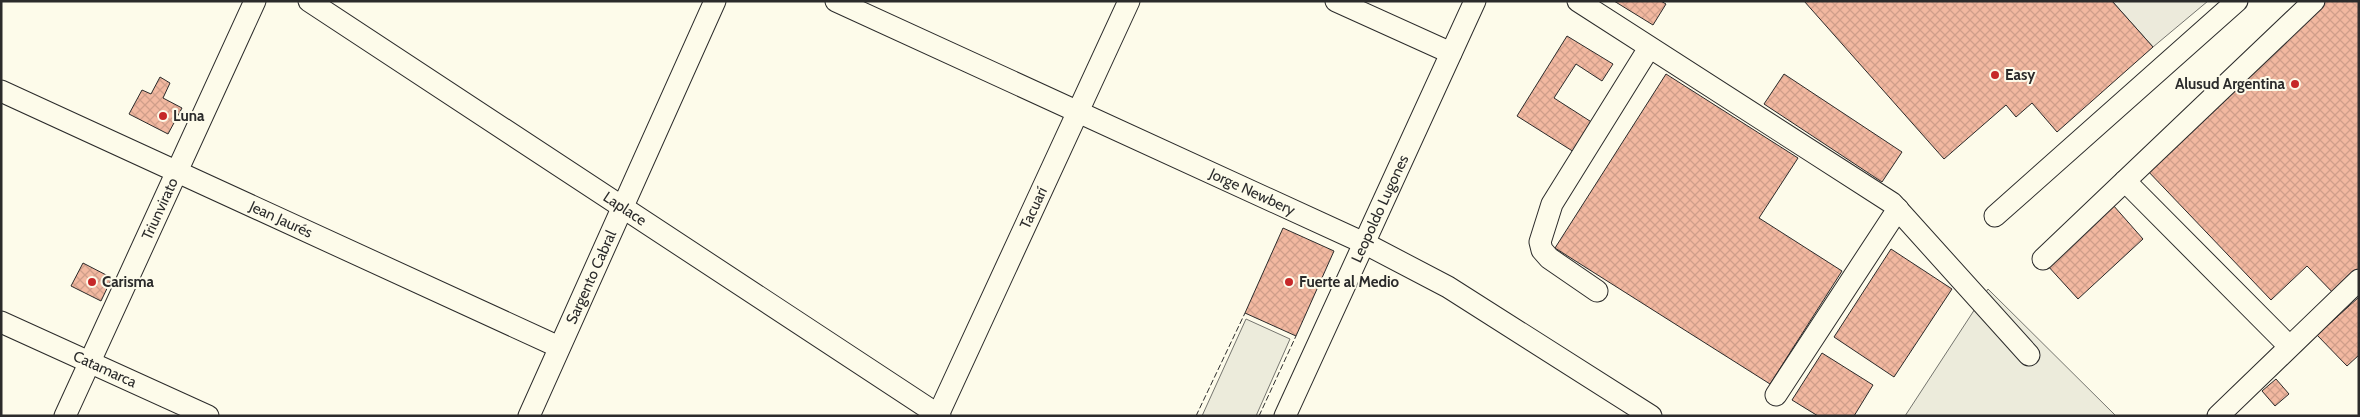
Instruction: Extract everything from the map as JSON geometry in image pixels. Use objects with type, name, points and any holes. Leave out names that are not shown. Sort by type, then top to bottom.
[{"type":"street","name":"Triunvirato","points":[[64,416],[255,1]]},
{"type":"street","name":"Laplace","points":[[309,1],[939,415]]},
{"type":"street","name":"Sargento Cabral","points":[[529,416],[714,1]]},
{"type":"street","name":"Jorge Newbery","points":[[836,1],[1364,243],[1448,287],[1651,416]]},
{"type":"street","name":"Tacuarí","points":[[939,415],[1129,1]]},
{"type":"street","points":[[1336,1],[1451,54]]},
{"type":"street","name":"Leopoldo Lugones","points":[[1285,416],[1475,1]]},
{"type":"street","points":[[1578,1],[1892,203],[2029,355]]},
{"type":"street","points":[[1995,216],[2237,1]]},
{"type":"street","points":[[2043,259],[2314,1]]},
{"type":"street","points":[[1597,291],[1549,258],[1542,250],[1540,242],[1552,204],[1649,48]]},
{"type":"street","name":"Jean Jaurés","points":[[1,91],[559,347]]},
{"type":"street","points":[[2126,181],[2289,346]]},
{"type":"street","points":[[1776,395],[1898,209]]},
{"type":"street","points":[[2218,416],[2359,280]]},
{"type":"street","name":"Catamarca","points":[[1,322],[208,416]]},
{"type":"shaded area","points":[[2112,1],[2208,1],[2153,47]]},
{"type":"shaded area","points":[[1988,289],[2116,416],[1905,416]]},
{"type":"shaded area","points":[[1246,319],[1290,339],[1256,416],[1202,416]]},
{"type":"building","points":[[1614,1],[1661,1],[1666,4],[1653,25]]},
{"type":"building","name":"Easy","points":[[1804,1],[2112,1],[2153,47],[2057,132],[2032,103],[2016,117],[2006,105],[1944,159]]},
{"type":"building","name":"Alusud Argentina","points":[[2319,1],[2359,1],[2359,277],[2338,298],[2307,266],[2271,300],[2145,168]]},
{"type":"building","points":[[1567,36],[1613,64],[1602,81],[1576,64],[1554,98],[1593,123],[1574,152],[1517,116]]},
{"type":"building","points":[[1666,74],[1798,158],[1759,218],[1842,271],[1770,384],[1555,248]]},
{"type":"building","points":[[1784,74],[1902,152],[1882,182],[1764,104]]},
{"type":"building","points":[[160,77],[170,83],[163,98],[182,108],[168,134],[129,114],[142,90],[151,94]]},
{"type":"building","points":[[2113,205],[2143,239],[2078,299],[2047,265]]},
{"type":"building","name":"Fuerte al Medio","points":[[1283,228],[1334,251],[1296,336],[1245,313]]},
{"type":"building","points":[[1891,249],[1952,289],[1894,377],[1834,337]]},
{"type":"building","name":"Carisma","points":[[83,263],[112,278],[101,301],[71,286]]},
{"type":"building","points":[[2359,297],[2359,355],[2347,366],[2317,335]]},
{"type":"building","points":[[1822,353],[1873,385],[1854,416],[1818,416],[1792,400]]},
{"type":"building","points":[[2276,379],[2289,394],[2275,406],[2262,391]]},
{"type":"fence","points":[[1196,416],[1245,313]]},
{"type":"fence","points":[[1259,416],[1296,336]]},
{"type":"place","name":"Easy","points":[[1995,75]]},
{"type":"place","name":"Alusud Argentina","points":[[2295,84]]},
{"type":"place","name":"Luna","points":[[163,116]]},
{"type":"place","name":"Carisma","points":[[92,282]]},
{"type":"place","name":"Fuerte al Medio","points":[[1289,282]]}]
